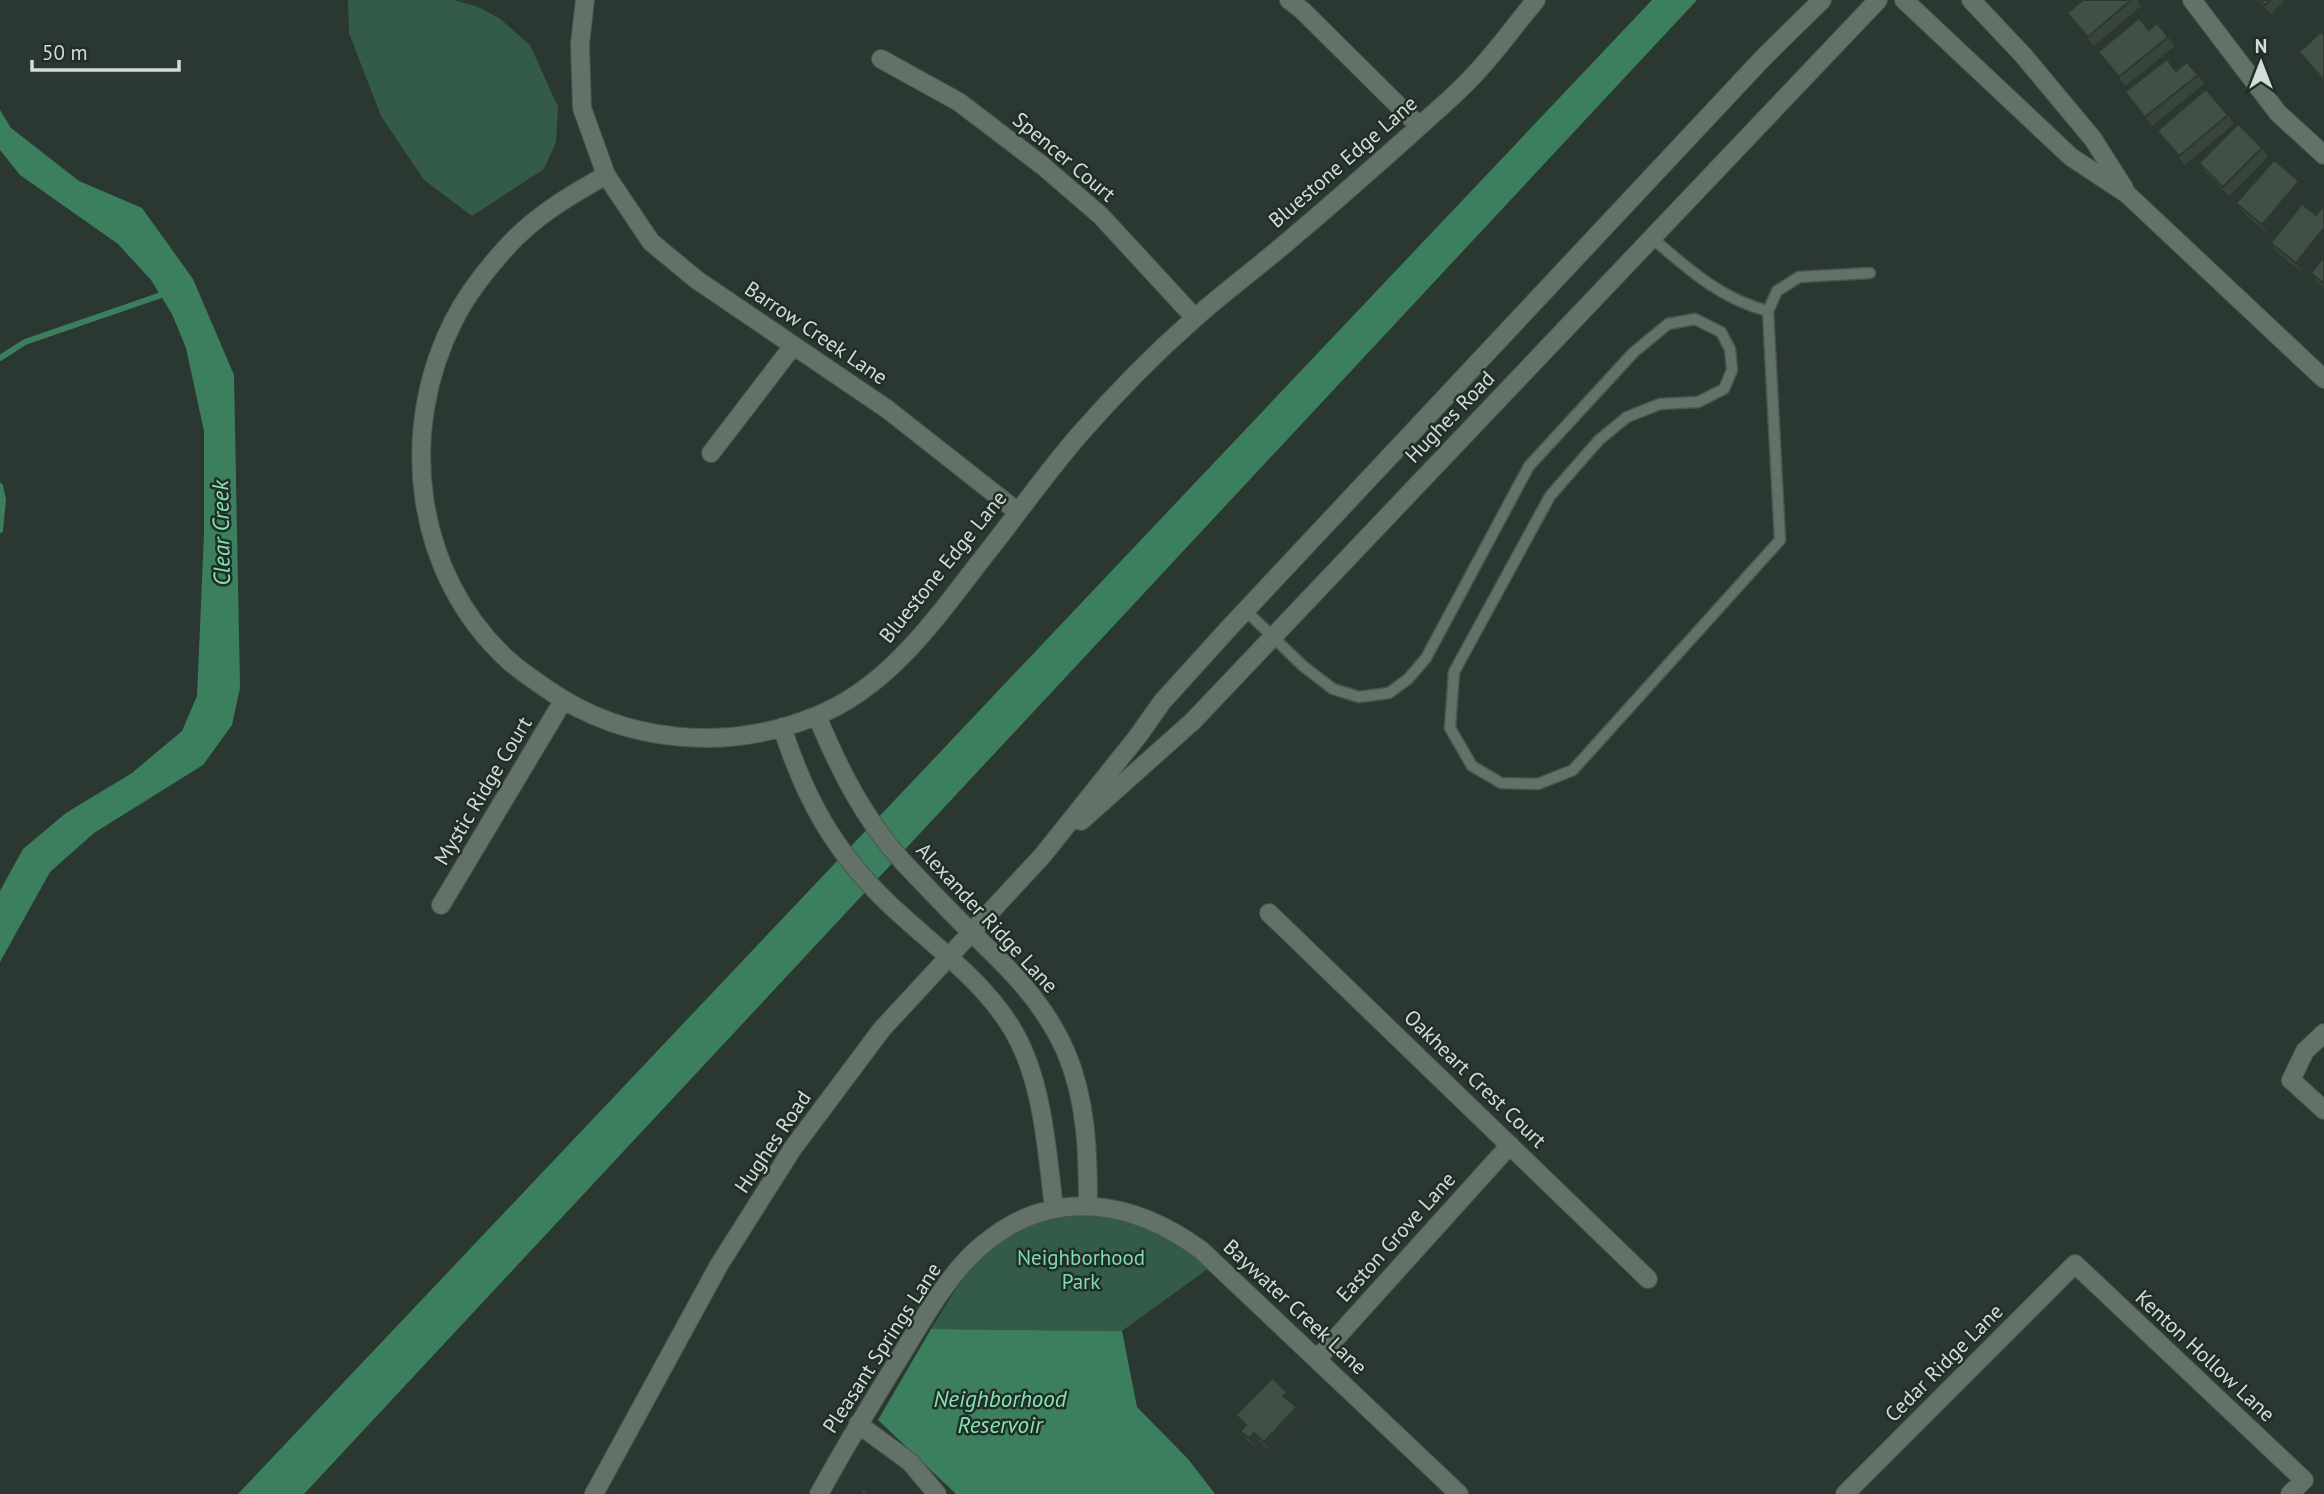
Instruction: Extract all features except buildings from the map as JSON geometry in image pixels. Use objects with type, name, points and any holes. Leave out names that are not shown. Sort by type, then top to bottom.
[{"type":"street","name":"Barrow Creek Lane","points":[[585,0],[580,44],[582,108],[606,175],[651,242],[697,280],[887,409],[1018,512]]},
{"type":"street","points":[[1289,0],[1419,126]]},
{"type":"street","name":"Bluestone Edge Lane","points":[[606,175],[565,198],[527,227],[506,247],[469,294],[454,319],[436,362],[421,433],[425,507],[438,556],[465,609],[508,659],[564,701],[589,715],[616,724],[671,736],[741,737],[817,716],[850,698],[883,674],[911,648],[1079,435],[1143,368],[1195,318],[1300,231],[1473,77],[1536,0]]},
{"type":"street","name":"Hughes Road","points":[[1044,855],[1162,702],[1245,610],[1745,77],[1822,0]]},
{"type":"street","name":"Hughes Road","points":[[594,1494],[719,1265],[793,1148],[882,1029],[1044,855],[1193,721],[1878,0]]},
{"type":"street","points":[[1904,0],[2071,157],[2127,194],[2324,379]]},
{"type":"street","points":[[1971,0],[2023,55],[2093,139],[2127,194]]},
{"type":"street","points":[[2192,0],[2278,113],[2324,155]]},
{"type":"street","name":"Spencer Court","points":[[881,59],[959,102],[1043,166],[1101,216],[1195,318]]},
{"type":"street","points":[[711,453],[793,346]]},
{"type":"street","name":"Mystic Ridge Court","points":[[441,905],[564,701]]},
{"type":"street","name":"Alexander Ridge Lane","points":[[817,716],[846,782],[886,842],[1013,972],[1046,1014],[1065,1051],[1084,1111],[1088,1170],[1071,1207]]},
{"type":"street","points":[[782,727],[809,801],[838,845],[874,889],[988,995],[1014,1033],[1029,1066],[1046,1143],[1071,1207]]},
{"type":"street","name":"Oakheart Crest Court","points":[[1269,913],[1648,1279]]},
{"type":"street","points":[[2324,1033],[2305,1051],[2291,1080],[2324,1110]]},
{"type":"street","name":"Easton Grove Lane","points":[[1317,1359],[1510,1145]]},
{"type":"street","name":"Baywater Creek Lane","points":[[1071,1207],[1133,1214],[1169,1228],[1201,1250],[1459,1494]]},
{"type":"street","name":"Pleasant Springs Lane","points":[[819,1494],[858,1424],[954,1276],[985,1242],[1021,1219],[1071,1207]]},
{"type":"street","name":"Kenton Hollow Lane","points":[[2075,1264],[2304,1480],[2290,1494]]},
{"type":"street","name":"Cedar Ridge Lane","points":[[1845,1494],[2075,1264]]},
{"type":"street","points":[[858,1424],[910,1462],[937,1494]]},
{"type":"lane","points":[[1652,237],[1705,283],[1747,305],[1768,311]]},
{"type":"lane","points":[[1245,610],[1332,689],[1359,697],[1389,693],[1408,679],[1426,658],[1529,466],[1634,352],[1668,324],[1695,319],[1721,332],[1730,349],[1732,370],[1724,389],[1698,402],[1660,404],[1627,417],[1599,440],[1550,496],[1454,672],[1450,728],[1472,766],[1502,783],[1538,784],[1573,770],[1780,540],[1768,311],[1777,291],[1799,277],[1870,273]]},
{"type":"green space","points":[[348,0],[454,0],[478,7],[499,18],[530,45],[558,107],[556,142],[544,169],[472,216],[424,180],[381,116],[349,33]]},
{"type":"green space","name":"Neighborhood Park","points":[[1072,1206],[1151,1220],[1216,1263],[1122,1331],[931,1329],[985,1242]]},
{"type":"water","points":[[1652,0],[1697,0],[304,1494],[238,1494]]},
{"type":"water","name":"Clear Creek","points":[[0,110],[11,128],[79,181],[142,208],[193,279],[234,375],[240,688],[232,725],[203,765],[94,833],[50,872],[0,962],[0,891],[23,849],[66,813],[132,773],[182,731],[197,696],[204,534],[204,431],[186,348],[172,314],[151,280],[118,244],[20,175],[0,150]]},
{"type":"water","name":"Neighborhood Reservoir","points":[[931,1329],[1122,1331],[1137,1407],[1188,1459],[1215,1494],[956,1494],[878,1420]]},
{"type":"waterway","points":[[0,358],[25,342],[167,293]]},
{"type":"waterway","points":[[0,486],[3,500],[0,530]]}]
